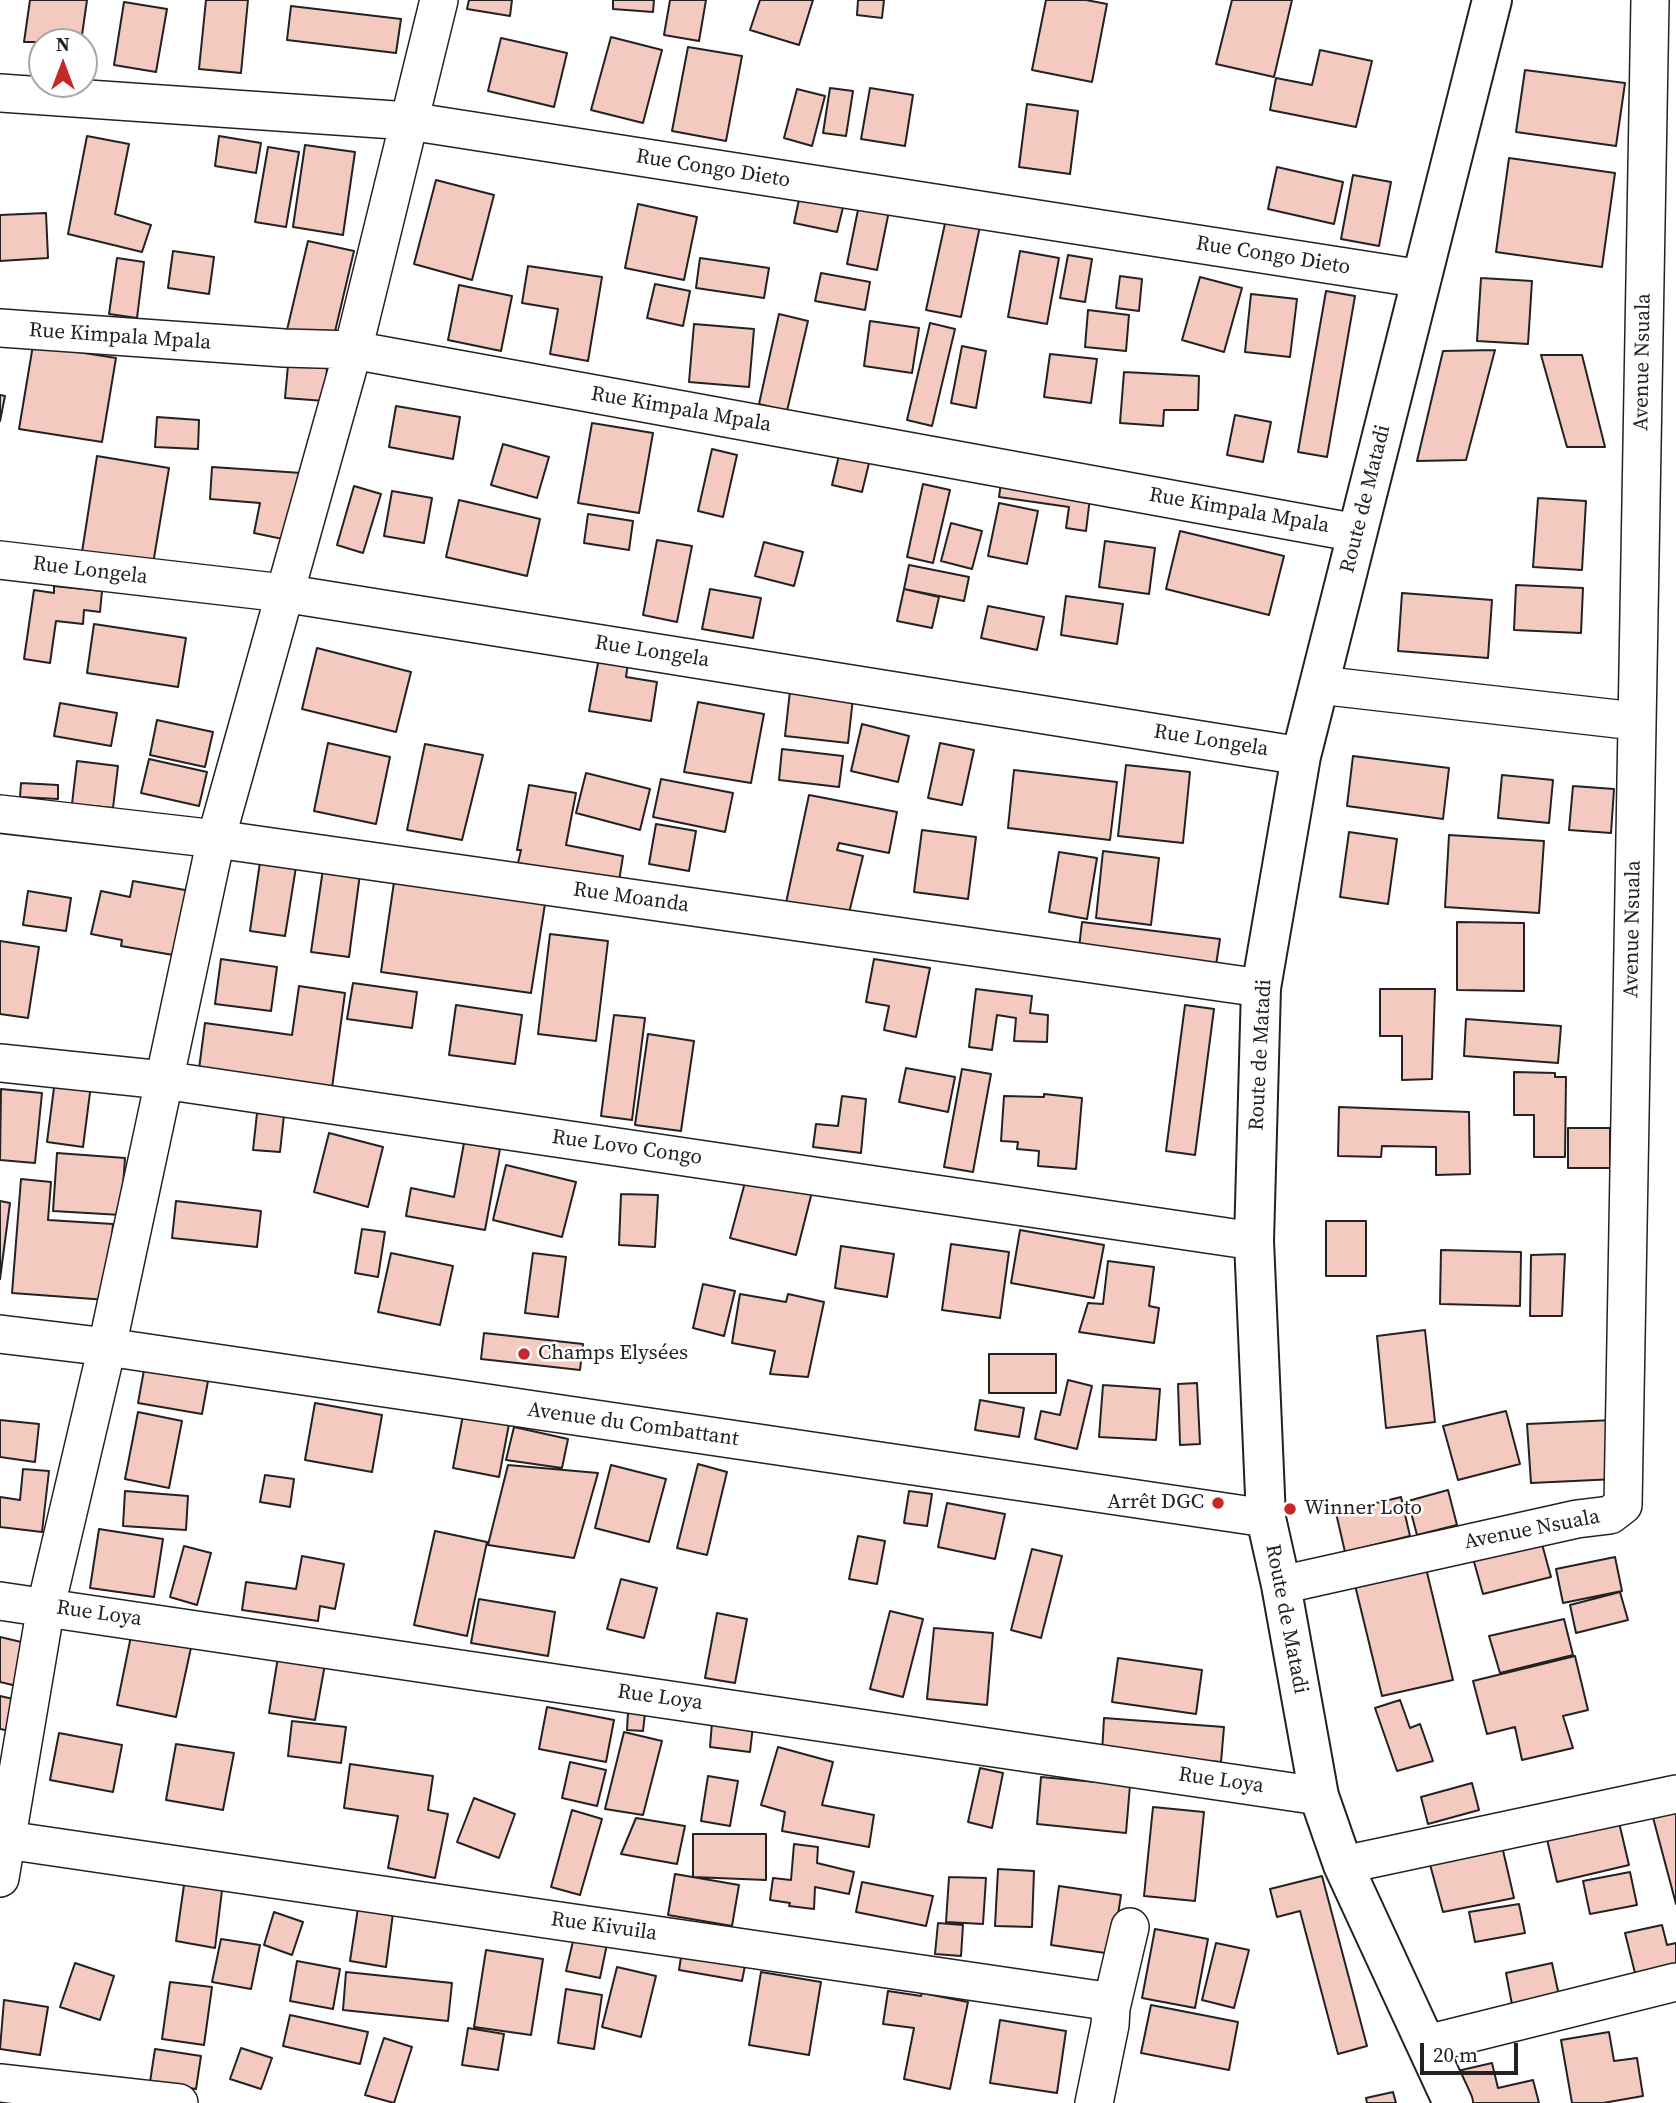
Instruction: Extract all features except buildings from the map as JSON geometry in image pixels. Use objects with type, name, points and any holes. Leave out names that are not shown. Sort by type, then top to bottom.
[{"type":"main road","name":"Route de Matadi","points":[[1452,2103],[1343,1865],[1319,1796],[1281,1585],[1266,1518],[1254,1241],[1261,988],[1301,756],[1492,0]]},
{"type":"street","points":[[0,1878],[4,1840],[46,1606],[107,1347],[216,839],[353,350],[439,0]]},
{"type":"street","name":"Avenue Nsuala","points":[[1281,1585],[1577,1519],[1609,1515],[1623,1506],[1650,0]]},
{"type":"street","name":"Rue Congo Dieto","points":[[0,93],[409,121],[1422,279]]},
{"type":"street","name":"Rue Kimpala Mpala","points":[[0,328],[284,348],[353,350],[1357,533]]},
{"type":"street","name":"Rue Longela","points":[[0,560],[283,593],[1301,756]]},
{"type":"street","points":[[1319,685],[1635,721]]},
{"type":"street","name":"Rue Moanda","points":[[0,814],[216,839],[1261,988]]},
{"type":"street","name":"Rue Lovo Congo","points":[[0,1063],[163,1080],[1254,1241]]},
{"type":"street","name":"Avenue du Combattant","points":[[0,1334],[107,1347],[1266,1518]]},
{"type":"street","name":"Rue Loya","points":[[0,1601],[1319,1796]]},
{"type":"street","points":[[1343,1865],[1676,1794]]},
{"type":"street","name":"Rue Kivuila","points":[[4,1840],[1099,2000],[1111,2008]]},
{"type":"street","points":[[1094,2103],[1111,2008],[1130,1927]]},
{"type":"street","points":[[1427,2044],[1676,1982]]},
{"type":"street","points":[[0,2083],[179,2103]]},
{"type":"place","name":"Champs Elysées","points":[[524,1354]]},
{"type":"place","name":"Arrêt DGC","points":[[1218,1503]]},
{"type":"place","name":"Winner Loto","points":[[1290,1509]]}]
